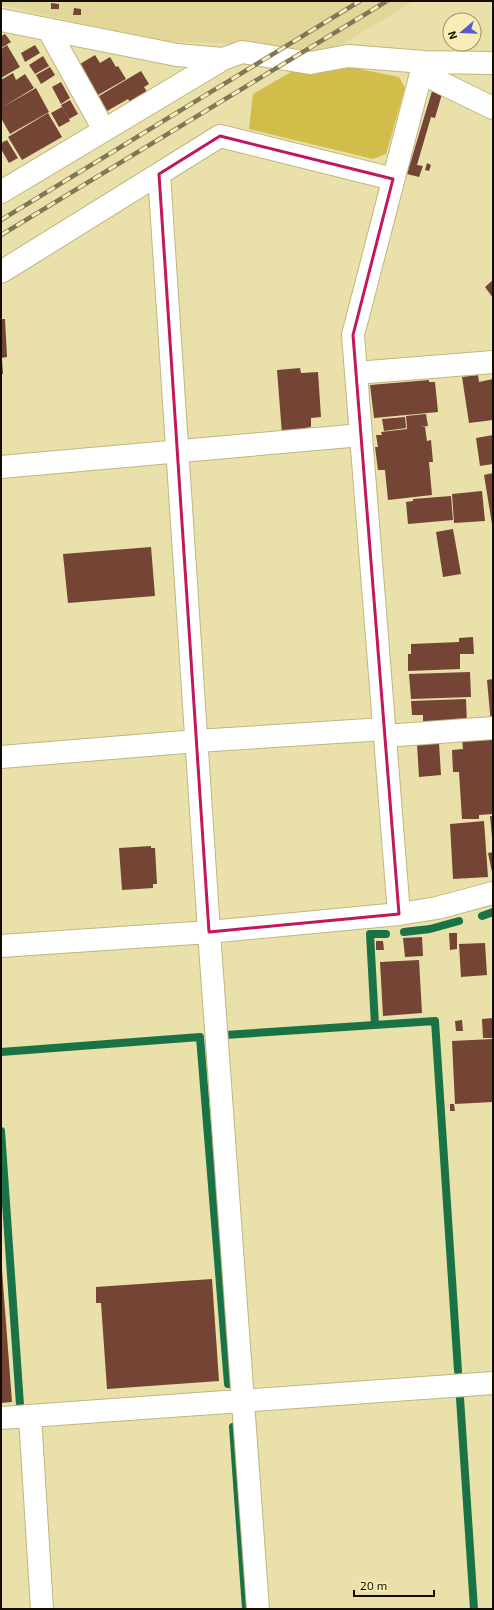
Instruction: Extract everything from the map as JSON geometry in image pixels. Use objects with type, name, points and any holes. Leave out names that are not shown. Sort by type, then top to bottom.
[{"type":"street","points":[[1,20],[177,55],[223,59]]},
{"type":"street","points":[[48,29],[104,130]]},
{"type":"street","points":[[1,192],[223,59],[242,52],[310,63],[348,56],[422,67],[493,63]]},
{"type":"street","points":[[422,67],[493,108]]},
{"type":"street","points":[[399,914],[353,335],[422,67]]},
{"type":"street","points":[[1,272],[220,136],[393,179]]},
{"type":"street","points":[[159,174],[209,932],[258,1609]]},
{"type":"street","points":[[356,372],[493,362]]},
{"type":"street","points":[[1,467],[361,435]]},
{"type":"street","points":[[1,757],[197,741],[493,728]]},
{"type":"street","points":[[1,946],[209,932],[399,914],[437,908],[493,894]]},
{"type":"street","points":[[1,1418],[493,1383]]},
{"type":"street","points":[[30,1416],[42,1609]]},
{"type":"highlighted area","points":[[220,136],[393,179],[353,335],[399,914],[209,932],[159,174]]},
{"type":"shaded area","points":[[1,1],[414,1],[348,41],[316,56],[272,48],[263,43],[260,45],[159,41],[1,5]]},
{"type":"shaded area","points":[[344,66],[399,77],[405,88],[386,154],[373,159],[249,129],[253,94],[298,68]]},
{"type":"building","points":[[51,3],[59,4],[59,9],[51,9]]},
{"type":"building","points":[[74,8],[81,9],[81,15],[73,15]]},
{"type":"building","points":[[5,34],[11,42],[1,48],[1,36]]},
{"type":"building","points":[[7,45],[20,67],[1,78],[1,49]]},
{"type":"building","points":[[35,45],[40,53],[25,62],[21,53]]},
{"type":"building","points":[[95,55],[100,63],[110,57],[126,79],[98,95],[80,64]]},
{"type":"building","points":[[43,56],[49,66],[35,74],[29,65]]},
{"type":"building","points":[[50,67],[55,75],[41,84],[36,75]]},
{"type":"building","points":[[141,71],[149,84],[144,87],[149,95],[132,105],[128,99],[107,111],[99,96]]},
{"type":"building","points":[[13,73],[16,80],[25,74],[34,88],[1,108],[1,80]]},
{"type":"building","points":[[61,82],[70,98],[61,104],[52,87]]},
{"type":"building","points":[[36,88],[49,112],[10,134],[1,118],[1,108]]},
{"type":"building","points":[[432,91],[442,94],[435,118],[431,117],[417,165],[423,166],[419,177],[407,174]]},
{"type":"building","points":[[70,100],[78,114],[69,119],[61,105]]},
{"type":"building","points":[[62,107],[70,121],[59,127],[51,113]]},
{"type":"building","points":[[48,113],[62,137],[22,160],[8,137]]},
{"type":"building","points":[[7,140],[18,158],[9,163],[1,149],[1,143]]},
{"type":"building","points":[[427,163],[431,165],[429,171],[425,170]]},
{"type":"building","points":[[493,280],[493,298],[485,287]]},
{"type":"building","points":[[1,319],[5,319],[7,357],[1,358]]},
{"type":"building","points":[[2,359],[3,374],[1,374]]},
{"type":"building","points":[[300,368],[301,373],[318,372],[321,417],[311,418],[311,427],[305,428],[306,432],[282,434],[277,370]]},
{"type":"building","points":[[478,375],[479,382],[493,379],[493,420],[469,423],[462,377]]},
{"type":"building","points":[[429,380],[429,382],[435,382],[438,412],[374,418],[370,385]]},
{"type":"building","points":[[426,414],[428,426],[421,427],[425,427],[427,441],[431,440],[433,462],[429,462],[432,495],[388,500],[385,470],[378,470],[375,447],[378,447],[376,435],[382,435],[381,432],[407,429],[406,416]]},
{"type":"building","points":[[405,417],[406,428],[384,431],[382,419]]},
{"type":"building","points":[[493,435],[493,464],[480,466],[476,438]]},
{"type":"building","points":[[493,473],[493,524],[492,524],[484,475]]},
{"type":"building","points":[[482,491],[485,521],[454,523],[452,494]]},
{"type":"building","points":[[451,496],[453,520],[408,524],[406,502],[413,501],[413,499]]},
{"type":"building","points":[[453,529],[461,574],[443,577],[436,532]]},
{"type":"building","points":[[151,547],[155,596],[68,603],[63,554]]},
{"type":"building","points":[[473,637],[474,654],[460,654],[460,669],[408,671],[408,654],[411,654],[411,644],[459,642],[459,638]]},
{"type":"building","points":[[470,672],[471,697],[411,699],[409,674]]},
{"type":"building","points":[[493,679],[493,723],[491,724],[487,680]]},
{"type":"building","points":[[466,699],[467,725],[423,727],[423,715],[412,715],[411,701]]},
{"type":"building","points":[[493,737],[493,814],[479,815],[479,819],[462,819],[459,772],[453,772],[452,750],[463,749],[462,739]]},
{"type":"building","points":[[439,743],[441,775],[419,777],[417,744]]},
{"type":"building","points":[[490,816],[493,816],[493,837],[492,837]]},
{"type":"building","points":[[484,821],[488,877],[453,879],[450,824]]},
{"type":"building","points":[[151,846],[151,848],[155,848],[157,884],[153,884],[153,888],[122,890],[119,848]]},
{"type":"building","points":[[493,852],[493,872],[492,872],[488,853]]},
{"type":"building","points":[[449,933],[457,933],[457,949],[450,950]]},
{"type":"building","points":[[422,937],[423,956],[405,957],[403,938]]},
{"type":"building","points":[[376,941],[383,941],[384,950],[376,950]]},
{"type":"building","points":[[485,943],[487,975],[461,977],[459,944]]},
{"type":"building","points":[[419,960],[422,1013],[383,1016],[380,962]]},
{"type":"building","points":[[493,1018],[493,1038],[483,1038],[482,1019]]},
{"type":"building","points":[[462,1020],[463,1031],[456,1031],[455,1021]]},
{"type":"building","points":[[492,1039],[493,1102],[455,1104],[452,1041]]},
{"type":"building","points":[[450,1104],[454,1104],[455,1111],[450,1111]]},
{"type":"building","points":[[1,1270],[12,1402],[1,1403]]},
{"type":"building","points":[[212,1279],[219,1381],[107,1389],[101,1303],[96,1303],[96,1287]]},
{"type":"waterway","points":[[482,916],[493,912]]},
{"type":"waterway","points":[[404,932],[430,929],[459,921]]},
{"type":"waterway","points":[[375,1025],[370,934],[386,934]]},
{"type":"waterway","points":[[225,1035],[435,1021],[458,1371]]},
{"type":"waterway","points":[[1,1052],[200,1037],[228,1384]]},
{"type":"waterway","points":[[1,1131],[20,1405]]},
{"type":"waterway","points":[[460,1398],[474,1609]]},
{"type":"waterway","points":[[233,1427],[246,1609]]},
{"type":"railway","points":[[1,220],[360,1]]},
{"type":"railway","points":[[1,235],[387,1]]}]
